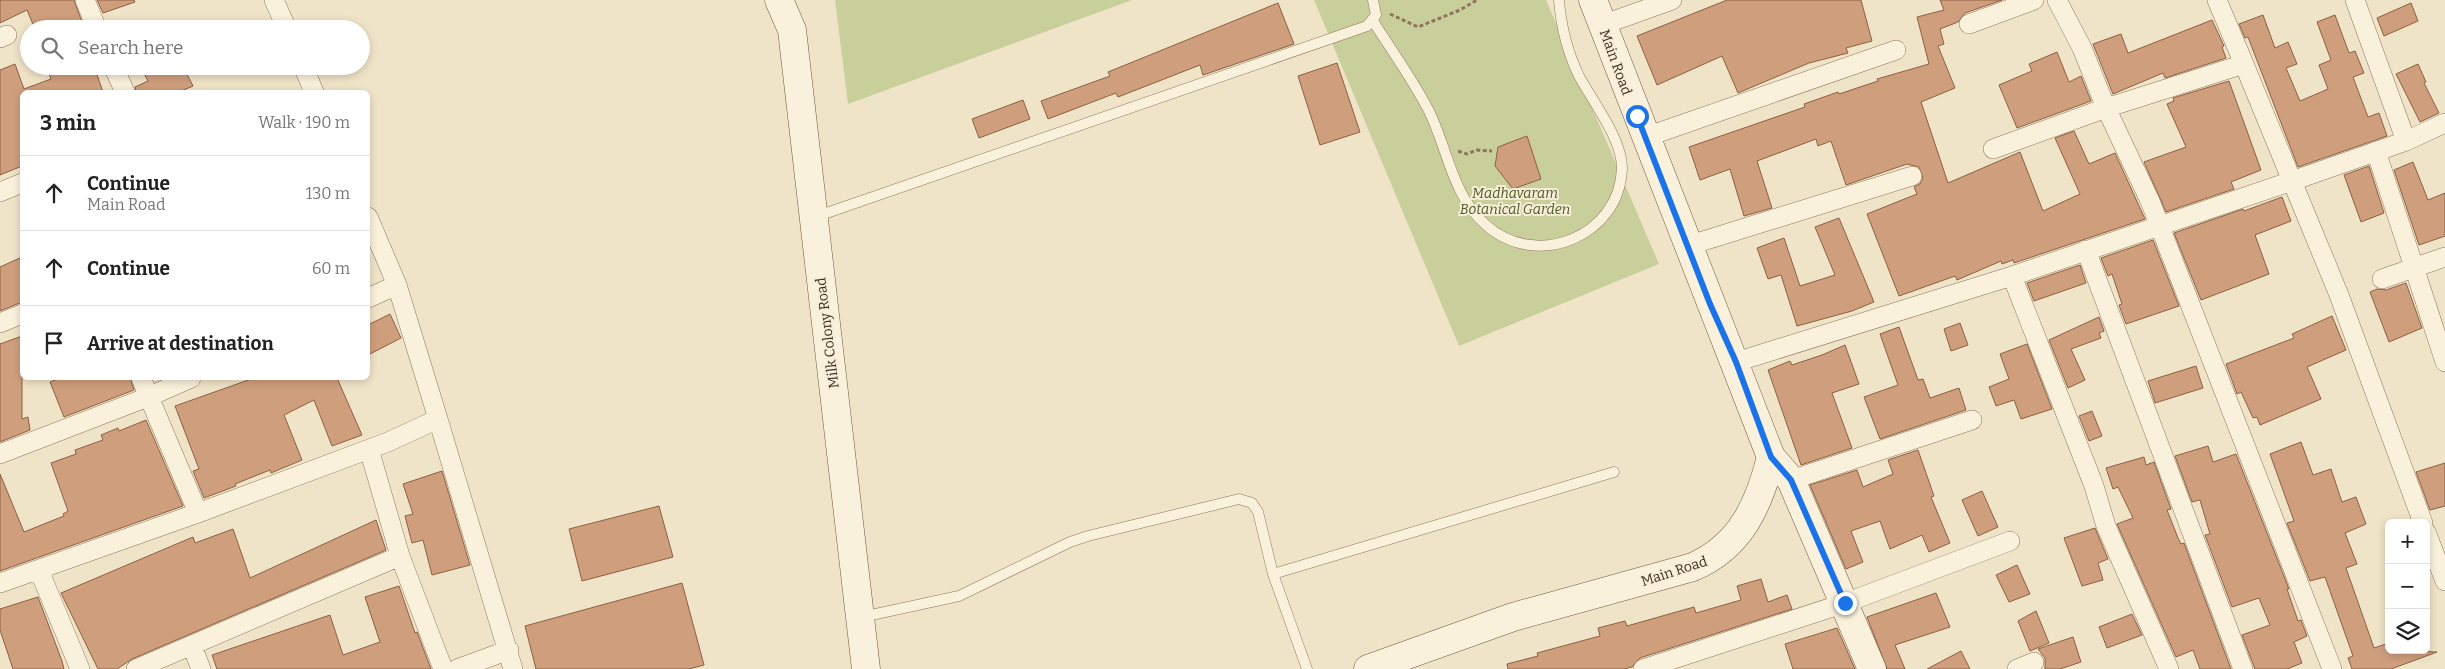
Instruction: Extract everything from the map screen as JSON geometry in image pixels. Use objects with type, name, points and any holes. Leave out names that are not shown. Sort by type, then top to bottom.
[{"type":"street","points":[[84,0],[93,20]]},
{"type":"street","points":[[274,0],[283,20]]},
{"type":"street","name":"Milk Colony Road","points":[[779,0],[792,30],[866,669]]},
{"type":"street","points":[[1598,12],[1672,0]]},
{"type":"street","points":[[1969,24],[2034,0]]},
{"type":"street","points":[[2057,0],[2082,48],[2106,108],[2159,226],[2332,669]]},
{"type":"street","points":[[2217,0],[2340,295],[2422,519]]},
{"type":"street","points":[[2355,0],[2406,141]]},
{"type":"street","name":"Main Road","points":[[1368,669],[1512,618],[1693,567],[1713,558],[1729,545],[1747,519],[1764,486],[1771,457],[1736,362],[1687,246],[1598,12]]},
{"type":"street","points":[[1646,137],[1896,50]]},
{"type":"street","points":[[1994,149],[2106,108],[2244,64]]},
{"type":"street","points":[[118,75],[124,90]]},
{"type":"street","points":[[307,75],[313,90]]},
{"type":"street","points":[[1736,362],[2012,276],[2376,152],[2445,123]]},
{"type":"street","points":[[2376,152],[2445,362]]},
{"type":"street","points":[[1687,246],[1912,176]]},
{"type":"street","points":[[0,192],[20,184]]},
{"type":"street","points":[[370,222],[396,285],[514,669]]},
{"type":"street","points":[[2086,250],[2243,669]]},
{"type":"street","points":[[2382,279],[2445,257]]},
{"type":"street","points":[[2012,276],[2094,486],[2106,526],[2169,669]]},
{"type":"street","points":[[370,297],[396,285]]},
{"type":"street","points":[[0,323],[20,315]]},
{"type":"street","points":[[142,380],[198,514]]},
{"type":"street","points":[[0,454],[148,397],[186,380]]},
{"type":"street","points":[[0,583],[198,514],[368,449],[438,419]]},
{"type":"street","points":[[1791,480],[1972,420]]},
{"type":"street","points":[[368,449],[400,556],[443,669]]},
{"type":"street","points":[[1771,457],[1791,480],[1872,669]]},
{"type":"street","points":[[1643,669],[1845,603],[2010,541]]},
{"type":"street","points":[[2430,542],[2445,581]]},
{"type":"street","points":[[136,669],[400,556]]},
{"type":"street","points":[[39,570],[80,669]]},
{"type":"street","points":[[192,646],[201,669]]},
{"type":"street","points":[[457,669],[509,650]]},
{"type":"street","points":[[2017,669],[2034,662]]},
{"type":"lane","points":[[1374,3],[1373,21],[1429,112],[1463,198],[1487,226],[1508,239],[1527,246],[1554,245],[1568,242],[1588,231],[1603,217],[1613,200],[1620,182],[1622,168],[1620,151],[1579,74],[1560,18],[1559,0]]},
{"type":"lane","points":[[814,218],[1353,31],[1367,26],[1373,21]]},
{"type":"lane","points":[[1273,574],[1614,472]]},
{"type":"lane","points":[[860,617],[959,596],[1070,542],[1088,536],[1239,499],[1252,503],[1258,512],[1273,574],[1307,669]]},
{"type":"path","points":[[1374,3],[1418,27],[1460,10],[1477,0]]},
{"type":"path","points":[[1446,155],[1457,151],[1467,154],[1477,150],[1492,151]]},
{"type":"green space","points":[[835,0],[1132,0],[848,104]]},
{"type":"green space","name":"Madhavaram Botanical Garden","points":[[1314,0],[1546,0],[1659,264],[1459,346]]},
{"type":"building","points":[[0,0],[74,0],[81,20],[31,20],[27,10],[0,23]]},
{"type":"building","points":[[97,0],[134,0],[135,2],[103,13]]},
{"type":"building","points":[[1727,0],[1861,0],[1872,41],[1846,48],[1848,53],[1809,63],[1738,93],[1722,56],[1657,85],[1637,36]]},
{"type":"building","points":[[1940,0],[2002,0],[1965,13],[1958,22],[1940,29],[1944,44],[1938,46],[1955,88],[1921,102],[1948,183],[2020,152],[2043,211],[2080,194],[2055,138],[2074,131],[2089,164],[2115,153],[2145,219],[2014,263],[2013,260],[2002,264],[2001,261],[1957,280],[1955,276],[1899,296],[1867,214],[1917,194],[1914,187],[1920,184],[1923,178],[1919,167],[1907,164],[1846,185],[1831,141],[1818,146],[1816,139],[1757,161],[1772,208],[1744,216],[1730,169],[1700,180],[1689,147],[1805,107],[1804,104],[1838,92],[1839,94],[1878,81],[1877,79],[1929,64],[1917,17],[1944,10]]},
{"type":"building","points":[[1278,3],[1294,44],[1203,75],[1200,65],[1118,97],[1116,93],[1048,119],[1041,101],[1110,76],[1108,72]]},
{"type":"building","points":[[2411,3],[2418,21],[2384,36],[2377,18]]},
{"type":"building","points":[[2263,15],[2275,48],[2288,42],[2297,64],[2286,68],[2300,101],[2328,89],[2319,65],[2331,60],[2317,22],[2335,15],[2349,53],[2355,51],[2364,73],[2353,77],[2368,117],[2379,113],[2387,136],[2298,167],[2248,37],[2245,38],[2239,24]]},
{"type":"building","points":[[2212,20],[2224,46],[2222,47],[2226,58],[2165,78],[2163,73],[2113,94],[2093,44],[2121,34],[2128,53]]},
{"type":"building","points":[[2057,52],[2069,82],[2081,76],[2091,101],[2017,128],[1999,85],[2032,71],[2029,64]]},
{"type":"building","points":[[1337,63],[1360,132],[1320,145],[1298,76]]},
{"type":"building","points":[[15,64],[24,89],[51,79],[49,75],[97,75],[102,90],[20,90],[20,167],[0,175],[0,70]]},
{"type":"building","points":[[2418,64],[2426,82],[2424,83],[2439,113],[2420,122],[2396,74]]},
{"type":"building","points":[[145,75],[188,75],[193,86],[184,90],[136,90],[135,87],[148,81]]},
{"type":"building","points":[[2229,81],[2261,170],[2231,182],[2234,189],[2166,212],[2144,162],[2186,147],[2167,104],[2174,101],[2173,98]]},
{"type":"building","points":[[1023,100],[1030,119],[979,138],[972,119]]},
{"type":"building","points":[[1527,136],[1541,179],[1513,189],[1495,166],[1498,147]]},
{"type":"building","points":[[2413,162],[2428,200],[2445,193],[2445,236],[2419,245],[2394,170]]},
{"type":"building","points":[[2369,166],[2384,213],[2361,222],[2344,175]]},
{"type":"building","points":[[2282,197],[2291,221],[2255,235],[2269,274],[2201,300],[2174,233]]},
{"type":"building","points":[[1839,218],[1874,302],[1852,311],[1797,326],[1781,275],[1768,279],[1757,248],[1784,238],[1800,286],[1835,275],[1815,227]]},
{"type":"building","points":[[2153,240],[2179,306],[2126,324],[2119,305],[2122,304],[2112,274],[2108,276],[2101,258]]},
{"type":"building","points":[[20,258],[20,303],[0,311],[0,267]]},
{"type":"building","points":[[2080,265],[2086,283],[2034,301],[2027,283]]},
{"type":"building","points":[[2406,283],[2422,328],[2389,342],[2370,292],[2377,289],[2386,290]]},
{"type":"building","points":[[390,314],[401,338],[370,354],[370,324]]},
{"type":"building","points":[[2332,316],[2346,350],[2307,367],[2321,399],[2260,425],[2257,417],[2253,418],[2241,392],[2237,394],[2226,364],[2294,338],[2292,334]]},
{"type":"building","points":[[2099,317],[2104,331],[2099,333],[2101,338],[2071,349],[2085,380],[2068,388],[2049,340]]},
{"type":"building","points":[[1960,323],[1968,345],[1951,351],[1944,329]]},
{"type":"building","points":[[1899,327],[1918,380],[1923,379],[1930,398],[1959,388],[1966,410],[1880,439],[1864,397],[1898,385],[1880,334]]},
{"type":"building","points":[[20,337],[22,419],[28,417],[30,430],[0,442],[0,344]]},
{"type":"building","points":[[2027,344],[2052,409],[2021,419],[2014,400],[1996,406],[1989,387],[2009,379],[2000,354]]},
{"type":"building","points":[[1845,345],[1859,384],[1832,393],[1852,448],[1801,465],[1768,370],[1790,361],[1792,365]]},
{"type":"building","points":[[2196,366],[2203,388],[2155,403],[2148,381]]},
{"type":"building","points":[[55,380],[131,380],[134,390],[64,417],[50,382]]},
{"type":"building","points":[[248,380],[338,380],[362,435],[332,446],[314,400],[284,415],[302,460],[271,473],[270,470],[204,498],[193,471],[199,469],[175,406]]},
{"type":"building","points":[[2092,411],[2102,436],[2089,441],[2079,416]]},
{"type":"building","points":[[146,420],[183,506],[0,571],[0,474],[24,532],[64,516],[63,514],[68,511],[51,463],[76,454],[75,450],[103,440],[101,435],[118,428],[119,431]]},
{"type":"building","points":[[2301,442],[2313,475],[2331,469],[2342,502],[2356,497],[2366,524],[2345,533],[2357,564],[2346,568],[2374,648],[2385,644],[2385,654],[2430,654],[2430,652],[2437,652],[2391,669],[2352,669],[2348,658],[2353,656],[2325,577],[2310,581],[2287,523],[2294,521],[2270,454]]},
{"type":"building","points":[[2208,446],[2213,462],[2236,454],[2289,589],[2287,589],[2298,621],[2301,620],[2307,636],[2294,642],[2302,663],[2287,669],[2255,669],[2242,635],[2270,625],[2259,598],[2232,607],[2205,535],[2210,534],[2200,500],[2192,502],[2175,456]]},
{"type":"building","points":[[1918,450],[1934,496],[1931,497],[1950,543],[1929,552],[1922,535],[1890,549],[1880,521],[1851,531],[1863,562],[1846,569],[1810,485],[1857,470],[1863,487],[1893,474],[1888,460]]},
{"type":"building","points":[[2144,457],[2146,465],[2154,462],[2171,509],[2167,510],[2181,544],[2184,543],[2231,669],[2200,669],[2193,650],[2176,657],[2117,524],[2133,518],[2118,487],[2113,489],[2106,468]]},
{"type":"building","points":[[2445,463],[2445,506],[2430,510],[2416,472]]},
{"type":"building","points":[[442,471],[470,565],[432,575],[423,540],[412,543],[405,516],[413,514],[403,484]]},
{"type":"building","points":[[1982,491],[1998,527],[1978,536],[1962,500]]},
{"type":"building","points":[[659,506],[673,557],[582,581],[569,529]]},
{"type":"building","points":[[376,520],[386,550],[132,659],[117,669],[98,669],[61,593],[193,537],[195,543],[233,529],[250,578]]},
{"type":"building","points":[[2095,528],[2108,559],[2098,563],[2103,580],[2082,586],[2064,538]]},
{"type":"building","points":[[2017,565],[2030,594],[2009,602],[1996,575]]},
{"type":"building","points":[[1761,579],[1768,602],[1787,595],[1792,609],[1640,658],[1632,667],[1624,669],[1508,669],[1507,664],[1538,656],[1537,653],[1600,636],[1598,628],[1625,621],[1627,626],[1694,607],[1696,613],[1741,600],[1737,586]]},
{"type":"building","points":[[682,583],[704,665],[689,669],[536,669],[525,626]]},
{"type":"building","points":[[399,586],[415,633],[417,632],[431,669],[217,669],[212,655],[330,615],[343,655],[380,642],[365,597]]},
{"type":"building","points":[[1936,593],[1950,627],[1895,645],[1905,669],[1887,669],[1867,617]]},
{"type":"building","points":[[38,597],[64,669],[13,669],[0,630],[0,609]]},
{"type":"building","points":[[2036,611],[2049,643],[2030,651],[2018,621]]},
{"type":"building","points":[[2132,614],[2142,635],[2107,648],[2099,627]]},
{"type":"building","points":[[1837,628],[1855,669],[1793,669],[1785,644]]},
{"type":"building","points":[[2073,637],[2081,662],[2060,669],[2045,669],[2045,658],[2038,649]]},
{"type":"building","points":[[1961,651],[1970,669],[1927,669]]},
{"type":"route","points":[[1637,116],[1710,304],[1736,362],[1771,457],[1791,480],[1845,603]]}]
